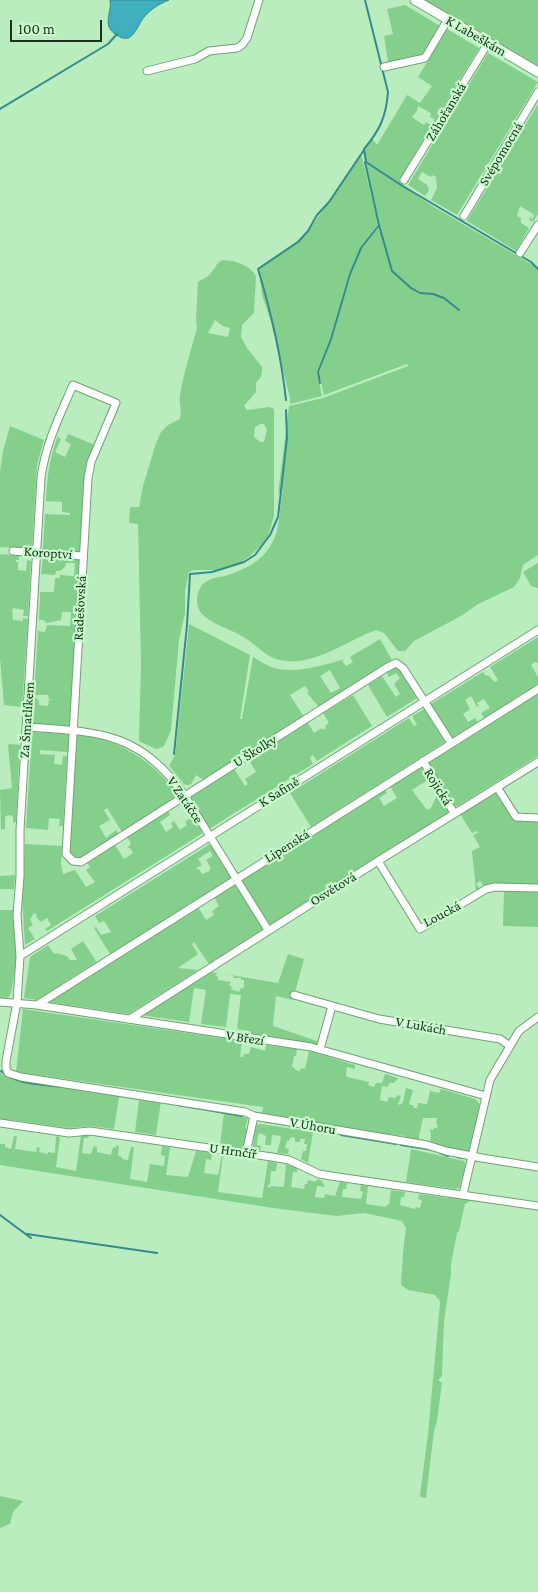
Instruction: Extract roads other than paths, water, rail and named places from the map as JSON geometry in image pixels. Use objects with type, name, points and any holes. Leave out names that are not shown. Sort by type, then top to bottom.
[{"type":"street","points":[[147,72],[196,59],[209,51],[237,48],[242,45],[247,38],[259,0]]},
{"type":"street","name":"K Labeškám","points":[[415,0],[538,72]]},
{"type":"street","points":[[384,67],[425,58],[448,20]]},
{"type":"street","name":"Záhořanská","points":[[404,180],[488,43]]},
{"type":"street","name":"Svépomocná","points":[[464,216],[538,92]]},
{"type":"street","points":[[520,253],[538,224]]},
{"type":"street","name":"Za Šmatlíkem","points":[[3,1061],[17,1002],[20,956],[17,915],[26,727],[43,463],[73,385]]},
{"type":"street","name":"Radešovská","points":[[73,385],[116,403],[91,462],[88,478],[66,854],[73,861]]},
{"type":"street","name":"Koroptví","points":[[13,551],[83,556]]},
{"type":"street","name":"K Safině","points":[[20,956],[538,630]]},
{"type":"street","name":"U Školky","points":[[73,861],[81,862],[396,663],[403,668],[423,701]]},
{"type":"street","name":"Lipenská","points":[[37,1005],[538,688]]},
{"type":"street","points":[[423,701],[451,743]]},
{"type":"street","name":"V Zatáčce","points":[[26,727],[73,730],[98,734],[132,746],[152,759],[171,776],[268,930]]},
{"type":"street","name":"Rojická","points":[[422,761],[454,813]]},
{"type":"street","name":"Osvětová","points":[[130,1019],[268,930],[538,762]]},
{"type":"street","points":[[497,787],[516,817],[538,818]]},
{"type":"street","name":"Loucká","points":[[378,861],[420,929],[486,889],[496,887],[538,888]]},
{"type":"street","name":"V Lukách","points":[[294,995],[379,1019],[500,1039],[510,1046]]},
{"type":"street","name":"V Březí","points":[[0,1002],[17,1002],[320,1049],[376,1067],[486,1096]]},
{"type":"street","points":[[320,1049],[332,1006]]},
{"type":"street","points":[[463,1194],[490,1080],[519,1031],[538,1018]]},
{"type":"street","name":"V Úhoru","points":[[3,1061],[8,1073],[21,1077],[245,1112],[254,1116],[427,1145],[446,1151],[538,1167]]},
{"type":"street","points":[[246,1153],[254,1116]]},
{"type":"street","name":"U Hrnčíř","points":[[0,1123],[69,1133],[90,1131],[246,1153],[289,1160],[320,1174],[331,1176],[538,1206]]},
{"type":"water","points":[[110,0],[169,0],[149,12],[133,35],[128,38],[122,38],[109,27]]},
{"type":"waterway","points":[[365,0],[388,92],[386,109],[381,123],[364,149],[366,162],[401,185],[531,262],[538,269]]},
{"type":"waterway","points":[[0,109],[108,44],[117,34]]},
{"type":"waterway","points":[[286,400],[275,333],[258,269],[298,242],[308,231],[317,215],[329,202],[364,150]]},
{"type":"waterway","points":[[365,162],[379,225],[392,271],[411,288],[420,293],[433,294],[444,298],[459,310]]},
{"type":"waterway","points":[[320,383],[318,372],[331,339],[350,274],[361,248],[379,225]]},
{"type":"waterway","points":[[174,754],[187,625],[190,574],[212,572],[244,562],[255,555],[270,535],[278,517],[287,438],[286,410]]},
{"type":"waterway","points":[[1,1071],[14,1079],[62,1087]]},
{"type":"waterway","points":[[178,1105],[242,1116]]},
{"type":"waterway","points":[[264,1121],[293,1126]]},
{"type":"waterway","points":[[305,1129],[331,1133]]},
{"type":"waterway","points":[[341,1135],[396,1144]]},
{"type":"waterway","points":[[401,1145],[433,1150]]},
{"type":"waterway","points":[[440,1153],[448,1156]]},
{"type":"waterway","points":[[457,1157],[462,1158]]},
{"type":"waterway","points":[[0,1215],[31,1238]]},
{"type":"waterway","points":[[27,1234],[157,1253]]}]
